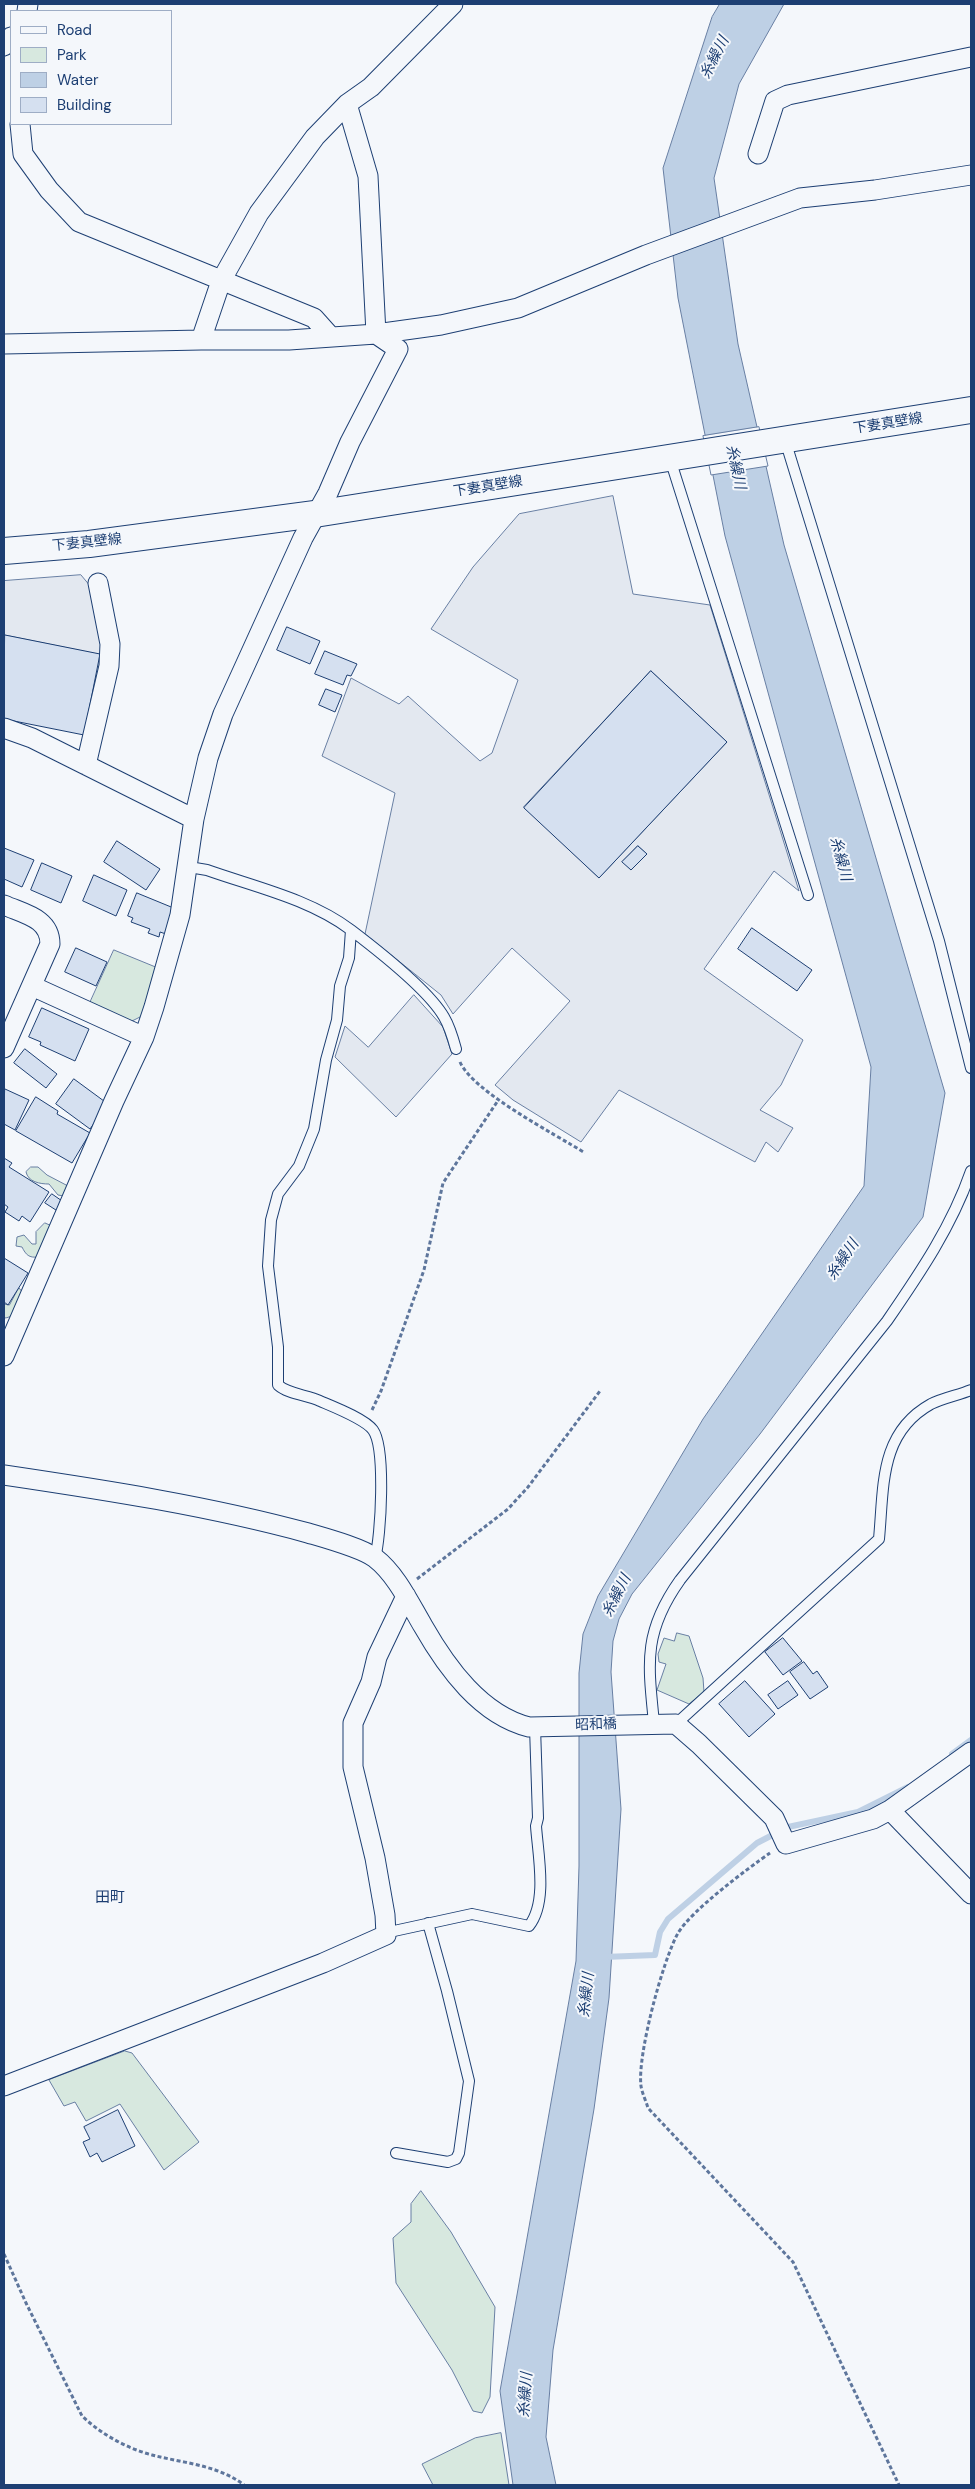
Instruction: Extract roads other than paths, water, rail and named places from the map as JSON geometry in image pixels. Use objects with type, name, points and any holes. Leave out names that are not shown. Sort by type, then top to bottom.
[{"type":"main road","name":"下妻真壁線","points":[[4,551],[89,544],[315,514],[971,410]]},
{"type":"street","points":[[201,340],[221,281],[259,213],[315,137],[347,104],[371,86],[453,4]]},
{"type":"street","points":[[758,154],[775,101],[788,94],[971,57]]},
{"type":"street","points":[[347,104],[368,176],[376,334]]},
{"type":"street","points":[[20,125],[23,154],[49,190],[79,222],[314,318],[331,337]]},
{"type":"street","points":[[4,344],[289,340],[376,334],[441,325],[518,308],[646,255],[800,198],[875,190],[971,175]]},
{"type":"street","points":[[4,1356],[144,1037],[167,966],[180,915],[189,867],[194,820],[208,758],[223,714],[315,514],[328,493],[350,442],[398,349],[376,334]]},
{"type":"street","points":[[86,765],[109,666],[110,644],[98,583]]},
{"type":"street","points":[[4,728],[32,738],[194,820]]},
{"type":"street","points":[[4,905],[41,921],[50,934],[50,944],[4,1048]]},
{"type":"street","points":[[32,986],[144,1037]]},
{"type":"street","points":[[4,1475],[258,1520],[332,1540],[375,1558]]},
{"type":"street","name":"昭和橋","points":[[375,1558],[404,1593],[445,1659],[476,1698],[493,1712],[511,1722],[541,1727],[649,1723],[676,1724]]},
{"type":"street","points":[[4,2086],[323,1963],[386,1935],[385,1916],[374,1858],[353,1767],[353,1723],[371,1682],[377,1657],[404,1593]]},
{"type":"street","points":[[676,1724],[700,1744],[782,1834],[873,1818],[890,1810],[971,1752]]},
{"type":"street","points":[[890,1810],[971,1894]]},
{"type":"lane","points":[[780,441],[939,941],[971,1068]]},
{"type":"lane","points":[[676,458],[808,895]]},
{"type":"lane","points":[[189,867],[207,870],[316,909],[335,918],[418,988],[443,1015],[450,1027],[456,1050]]},
{"type":"lane","points":[[351,930],[350,958],[340,986],[338,1020],[326,1060],[314,1129],[299,1166],[278,1194],[271,1220],[268,1266],[278,1347],[278,1385],[282,1389],[308,1395],[366,1424],[377,1436],[380,1449],[379,1544],[375,1558]]},
{"type":"lane","points":[[649,1723],[651,1644],[655,1624],[663,1604],[680,1580],[887,1321],[916,1279],[948,1225],[971,1171]]},
{"type":"lane","points":[[676,1724],[879,1539],[884,1480],[896,1436],[907,1422],[932,1404],[971,1390]]},
{"type":"lane","points":[[386,1935],[394,1931],[472,1914],[530,1926],[536,1917],[540,1903],[536,1826],[538,1818],[541,1727]]},
{"type":"lane","points":[[396,2153],[448,2162],[456,2159],[459,2153],[469,2081],[428,1923]]},
{"type":"water","name":"糸繰川","points":[[720,4],[784,4],[739,84],[714,178],[738,344],[784,545],[945,1093],[923,1217],[760,1434],[632,1594],[619,1619],[613,1641],[611,1672],[621,1809],[609,1998],[594,2109],[553,2350],[546,2437],[556,2485],[513,2485],[500,2391],[576,1961],[579,1866],[579,1673],[583,1634],[598,1596],[703,1419],[864,1186],[871,1067],[725,536],[678,298],[663,168],[712,17]]},
{"type":"waterway","points":[[952,1754],[971,1740]]},
{"type":"waterway","points":[[604,1957],[655,1955],[660,1932],[668,1919],[757,1843],[788,1827],[858,1812],[908,1787]]},
{"type":"district","name":"田町","points":[[110,1898]]}]
